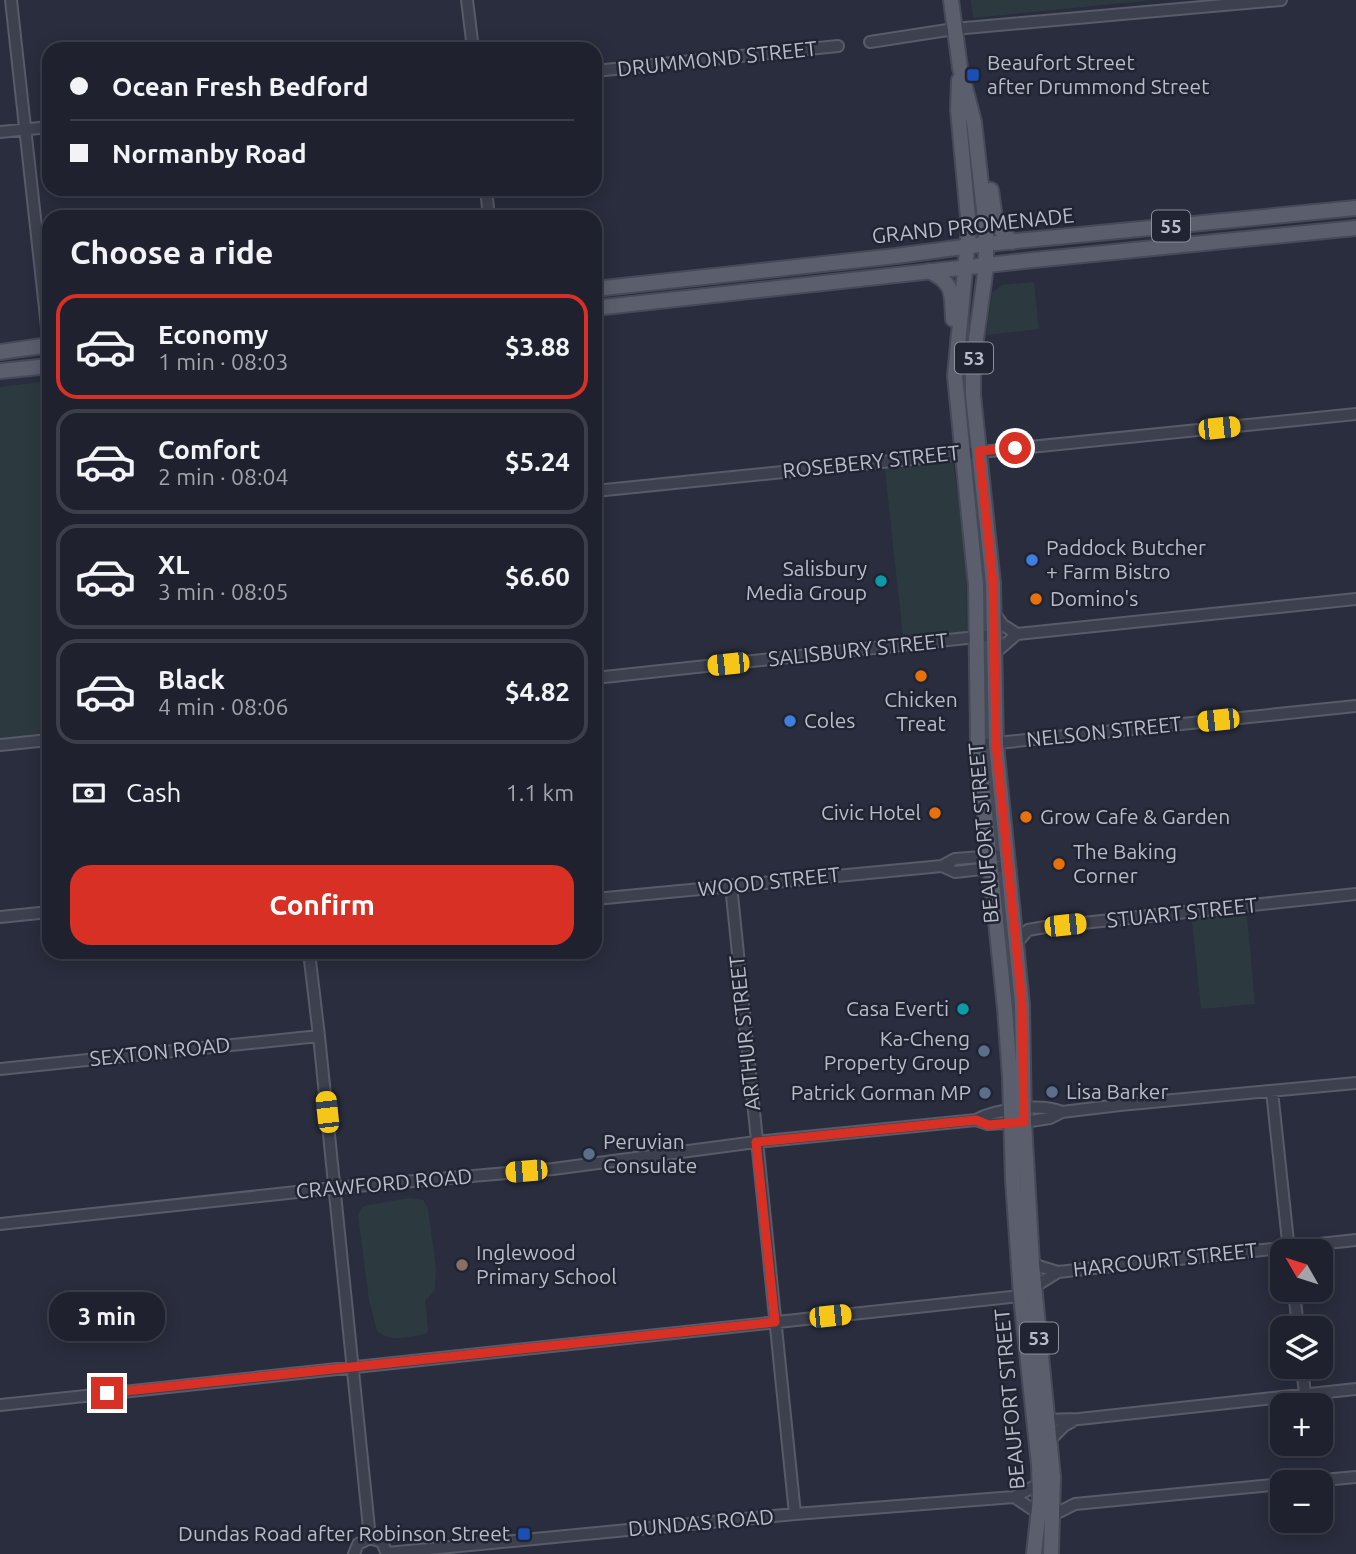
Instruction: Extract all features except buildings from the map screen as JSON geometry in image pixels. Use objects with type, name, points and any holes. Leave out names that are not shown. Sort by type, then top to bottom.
[{"type":"main road","name":"BEAUFORT STREET","points":[[951,0],[960,68],[974,122],[986,228],[986,267],[973,377],[995,614],[996,744],[1022,1004],[1017,1116],[1028,1291],[1041,1420],[1040,1484],[1051,1554]]},
{"type":"main road","name":"BEAUFORT STREET","points":[[960,68],[958,110],[969,228],[955,376],[976,585],[978,745],[1031,1264],[1028,1291]]},
{"type":"main road","points":[[974,122],[983,136],[996,224],[1012,242]]},
{"type":"main road","name":"GRAND PROMENADE","points":[[602,288],[986,244],[1356,208]]},
{"type":"main road","name":"GRAND PROMENADE","points":[[602,307],[1356,228]]},
{"type":"main road","points":[[929,271],[942,278],[952,291],[957,348]]},
{"type":"main road","points":[[0,352],[42,346]]},
{"type":"main road","points":[[0,371],[42,367]]},
{"type":"main road","name":"BEAUFORT STREET","points":[[1034,1554],[1053,1492],[1049,1441],[1041,1420]]},
{"type":"street","points":[[11,0],[42,282]]},
{"type":"street","points":[[467,0],[472,42]]},
{"type":"street","points":[[870,43],[954,29],[1282,0]]},
{"type":"street","name":"DRUMMOND STREET","points":[[602,70],[838,46]]},
{"type":"street","points":[[0,132],[42,128]]},
{"type":"street","name":"ROSEBERY STREET","points":[[602,490],[1356,414]]},
{"type":"street","points":[[995,653],[1017,634],[1356,599]]},
{"type":"street","points":[[995,614],[1003,625],[1017,634]]},
{"type":"street","name":"SALISBURY STREET","points":[[602,677],[995,635]]},
{"type":"street","name":"NELSON STREET","points":[[978,745],[1356,706]]},
{"type":"street","points":[[0,745],[42,741]]},
{"type":"street","name":"WOOD STREET","points":[[602,899],[943,866],[955,872],[988,862],[1008,860]]},
{"type":"street","name":"ARTHUR STREET","points":[[730,886],[794,1514]]},
{"type":"street","name":"STUART STREET","points":[[1015,946],[1028,930],[1356,894]]},
{"type":"street","points":[[0,917],[42,913]]},
{"type":"street","points":[[310,959],[370,1538]]},
{"type":"street","name":"SEXTON ROAD","points":[[0,1069],[320,1036]]},
{"type":"street","name":"CRAWFORD ROAD","points":[[0,1224],[334,1188],[553,1169],[756,1142],[976,1120],[988,1125],[1017,1116],[1050,1118],[1062,1112],[1356,1083]]},
{"type":"street","points":[[1272,1091],[1288,1239]]},
{"type":"street","name":"HARCOURT STREET","points":[[1334,1243],[1356,1240]]},
{"type":"street","name":"HARCOURT STREET","points":[[1031,1264],[1058,1272],[1270,1251]]},
{"type":"street","name":"HARCOURT STREET","points":[[1028,1291],[1058,1272]]},
{"type":"street","points":[[0,1405],[775,1322],[1028,1291]]},
{"type":"street","points":[[1315,1393],[1356,1389]]},
{"type":"street","points":[[1041,1420],[1079,1419],[1270,1398]]},
{"type":"street","points":[[1049,1441],[1064,1426],[1079,1419]]},
{"type":"street","points":[[1333,1479],[1356,1477]]},
{"type":"street","name":"DUNDAS ROAD","points":[[387,1553],[794,1514],[1014,1497],[1040,1484]]},
{"type":"street","points":[[1014,1497],[1046,1514],[1074,1504],[1270,1485]]},
{"type":"street","points":[[1053,1492],[1074,1504]]},
{"type":"street","points":[[354,1554],[358,1544],[370,1538],[382,1542],[387,1553]]},
{"type":"shaded area","points":[[971,0],[1152,0],[973,18]]},
{"type":"shaded area","points":[[1034,282],[1039,329],[986,335],[992,293],[1002,285]]},
{"type":"shaded area","points":[[42,382],[42,741],[0,745],[0,387]]},
{"type":"shaded area","points":[[952,454],[966,551],[967,638],[904,645],[884,461]]},
{"type":"shaded area","points":[[1246,906],[1255,1004],[1201,1009],[1191,912]]},
{"type":"shaded area","points":[[410,1198],[423,1200],[428,1208],[436,1269],[435,1290],[425,1301],[428,1330],[426,1334],[394,1338],[377,1331],[369,1300],[358,1215],[362,1207],[368,1205]]},
{"type":"place","name":"Beaufort Street after Drummond Street","points":[[973,75]]},
{"type":"place","name":"Paddock Butcher + Farm Bistro","points":[[1032,560]]},
{"type":"place","name":"Salisbury Media Group","points":[[881,581]]},
{"type":"place","name":"Domino's","points":[[1036,599]]},
{"type":"place","name":"Chicken Treat","points":[[921,676]]},
{"type":"place","name":"Coles","points":[[790,721]]},
{"type":"place","name":"Civic Hotel","points":[[935,813]]},
{"type":"place","name":"Grow Cafe & Garden","points":[[1026,817]]},
{"type":"place","name":"The Baking Corner","points":[[1059,864]]},
{"type":"place","name":"Casa Everti","points":[[963,1009]]},
{"type":"place","name":"Ka-Cheng Property Group","points":[[984,1051]]},
{"type":"place","name":"Lisa Barker","points":[[1052,1092]]},
{"type":"place","name":"Patrick Gorman MP","points":[[985,1093]]},
{"type":"place","name":"Peruvian Consulate","points":[[589,1154]]},
{"type":"place","name":"Inglewood Primary School","points":[[462,1265]]},
{"type":"place","name":"Dundas Road after Robinson Street","points":[[524,1534]]},
{"type":"route","points":[[107,1393],[775,1322],[756,1142],[976,1120],[988,1125],[1024,1122],[1022,1004],[996,744],[995,614],[979,451],[1015,448]]}]
